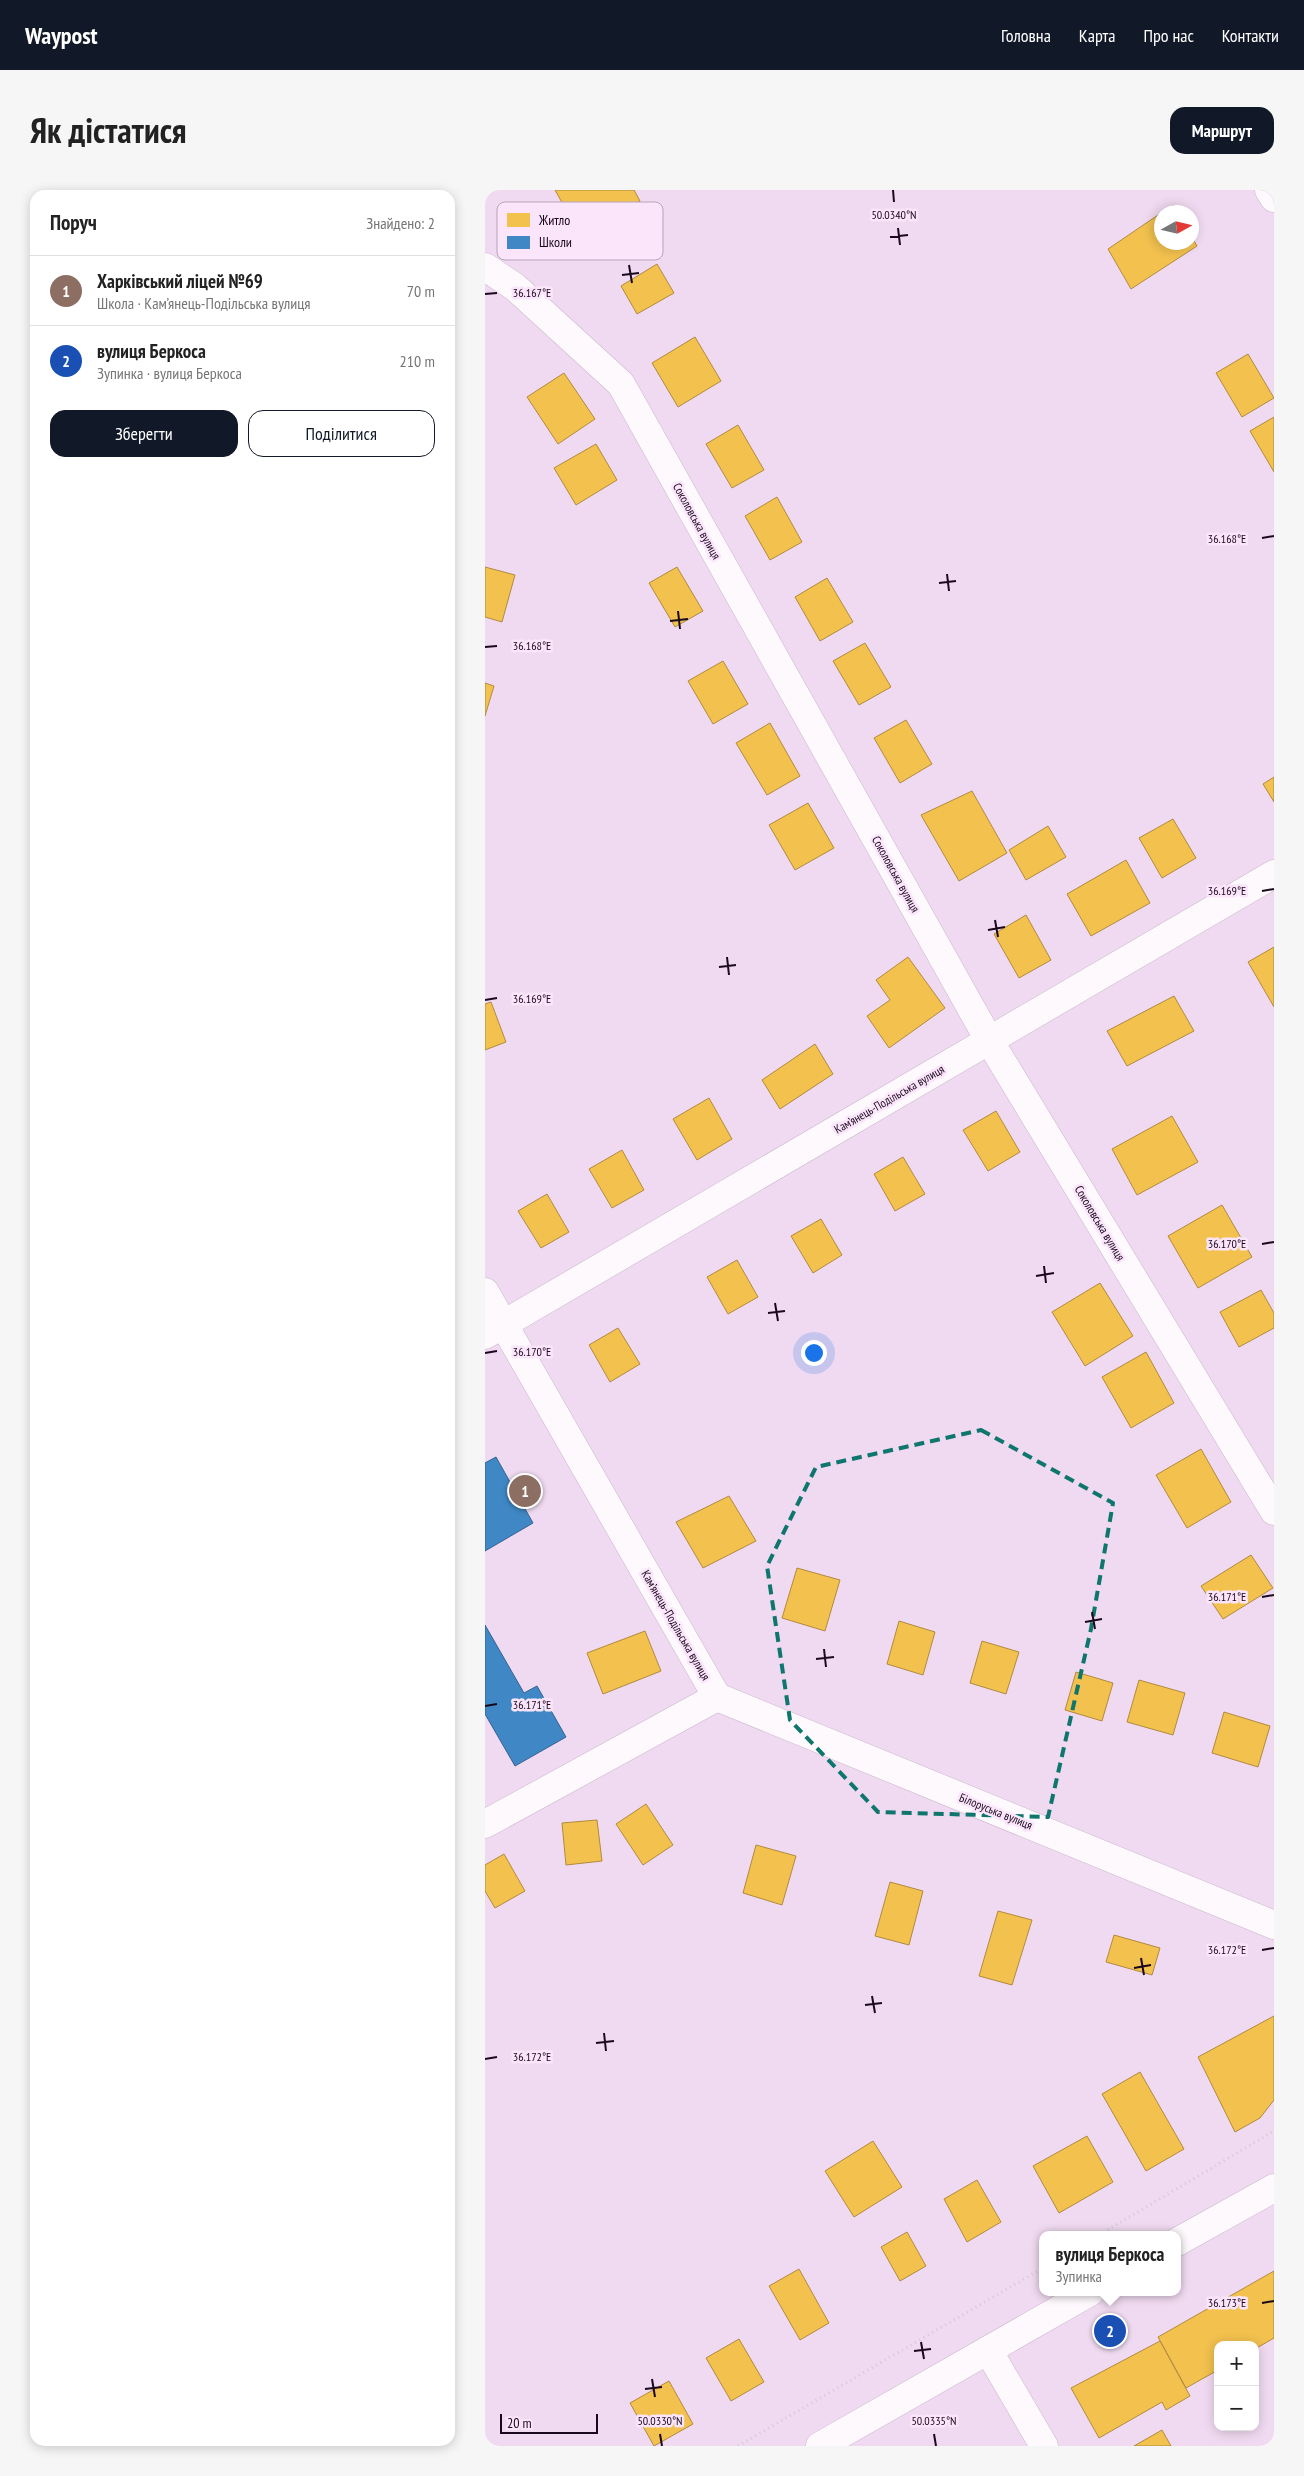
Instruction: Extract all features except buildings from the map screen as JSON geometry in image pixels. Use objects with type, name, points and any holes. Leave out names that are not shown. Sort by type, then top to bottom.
[{"type":"street","points":[[1269,190],[1274,198]]},
{"type":"street","name":"Соколовська вулиця","points":[[485,267],[515,287],[621,384],[989,1040],[1274,1511]]},
{"type":"street","name":"Кам’янець-Подільська вулиця","points":[[494,1329],[1274,874]]},
{"type":"street","name":"Кам’янець-Подільська вулиця","points":[[485,1292],[494,1329],[717,1697]]},
{"type":"street","points":[[485,1824],[717,1697]]},
{"type":"street","name":"Білоруська вулиця","points":[[717,1697],[1274,1925]]},
{"type":"street","points":[[1181,2240],[1274,2188]]},
{"type":"street","points":[[820,2446],[1083,2296]]},
{"type":"street","points":[[988,2350],[1044,2446]]},
{"type":"path","points":[[1106,2231],[1274,2131]]},
{"type":"path","points":[[738,2446],[1039,2270]]},
{"type":"highlighted area","points":[[981,1430],[1113,1503],[1091,1629],[1048,1817],[878,1812],[790,1720],[767,1566],[816,1467]]},
{"type":"place","name":"Харківський ліцей №69","points":[[525,1491]]},
{"type":"place","name":"вулиця Беркоса","points":[[1110,2331]]}]
